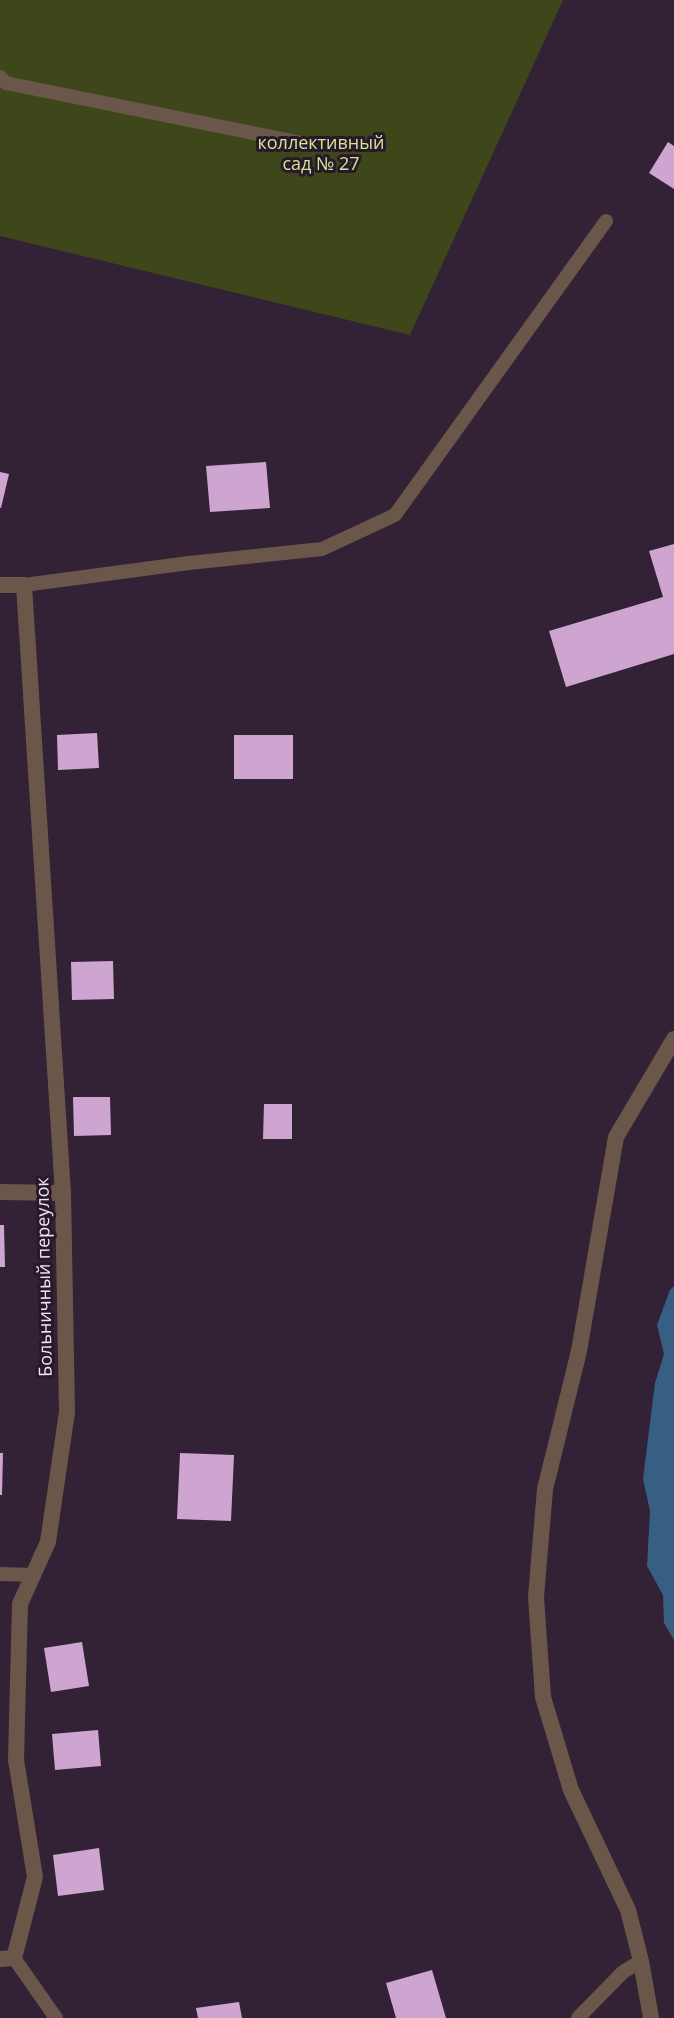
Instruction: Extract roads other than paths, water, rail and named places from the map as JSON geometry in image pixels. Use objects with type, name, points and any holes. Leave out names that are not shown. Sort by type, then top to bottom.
[{"type":"street","points":[[0,585],[24,585]]},
{"type":"street","name":"Больничный переулок","points":[[7,1958],[35,1877],[16,1760],[20,1604],[48,1542],[68,1412],[63,1193],[24,585]]},
{"type":"street","points":[[651,2018],[641,1961],[628,1910],[571,1790],[543,1697],[536,1597],[545,1489],[579,1351],[616,1137],[674,1039]]},
{"type":"street","points":[[0,1192],[63,1193]]},
{"type":"lane","points":[[0,77],[6,83],[307,144]]},
{"type":"lane","points":[[24,585],[189,563],[322,549],[395,515],[606,220]]},
{"type":"lane","points":[[0,1574],[33,1575]]},
{"type":"lane","points":[[7,1958],[56,2018]]},
{"type":"lane","points":[[578,2018],[623,1972],[641,1961]]},
{"type":"water","points":[[674,1286],[674,1640],[664,1623],[663,1595],[647,1566],[650,1511],[643,1479],[655,1383],[664,1354],[657,1325],[670,1290]]},
{"type":"park label","name":"коллективный сад № 27","points":[[321,154]]}]
